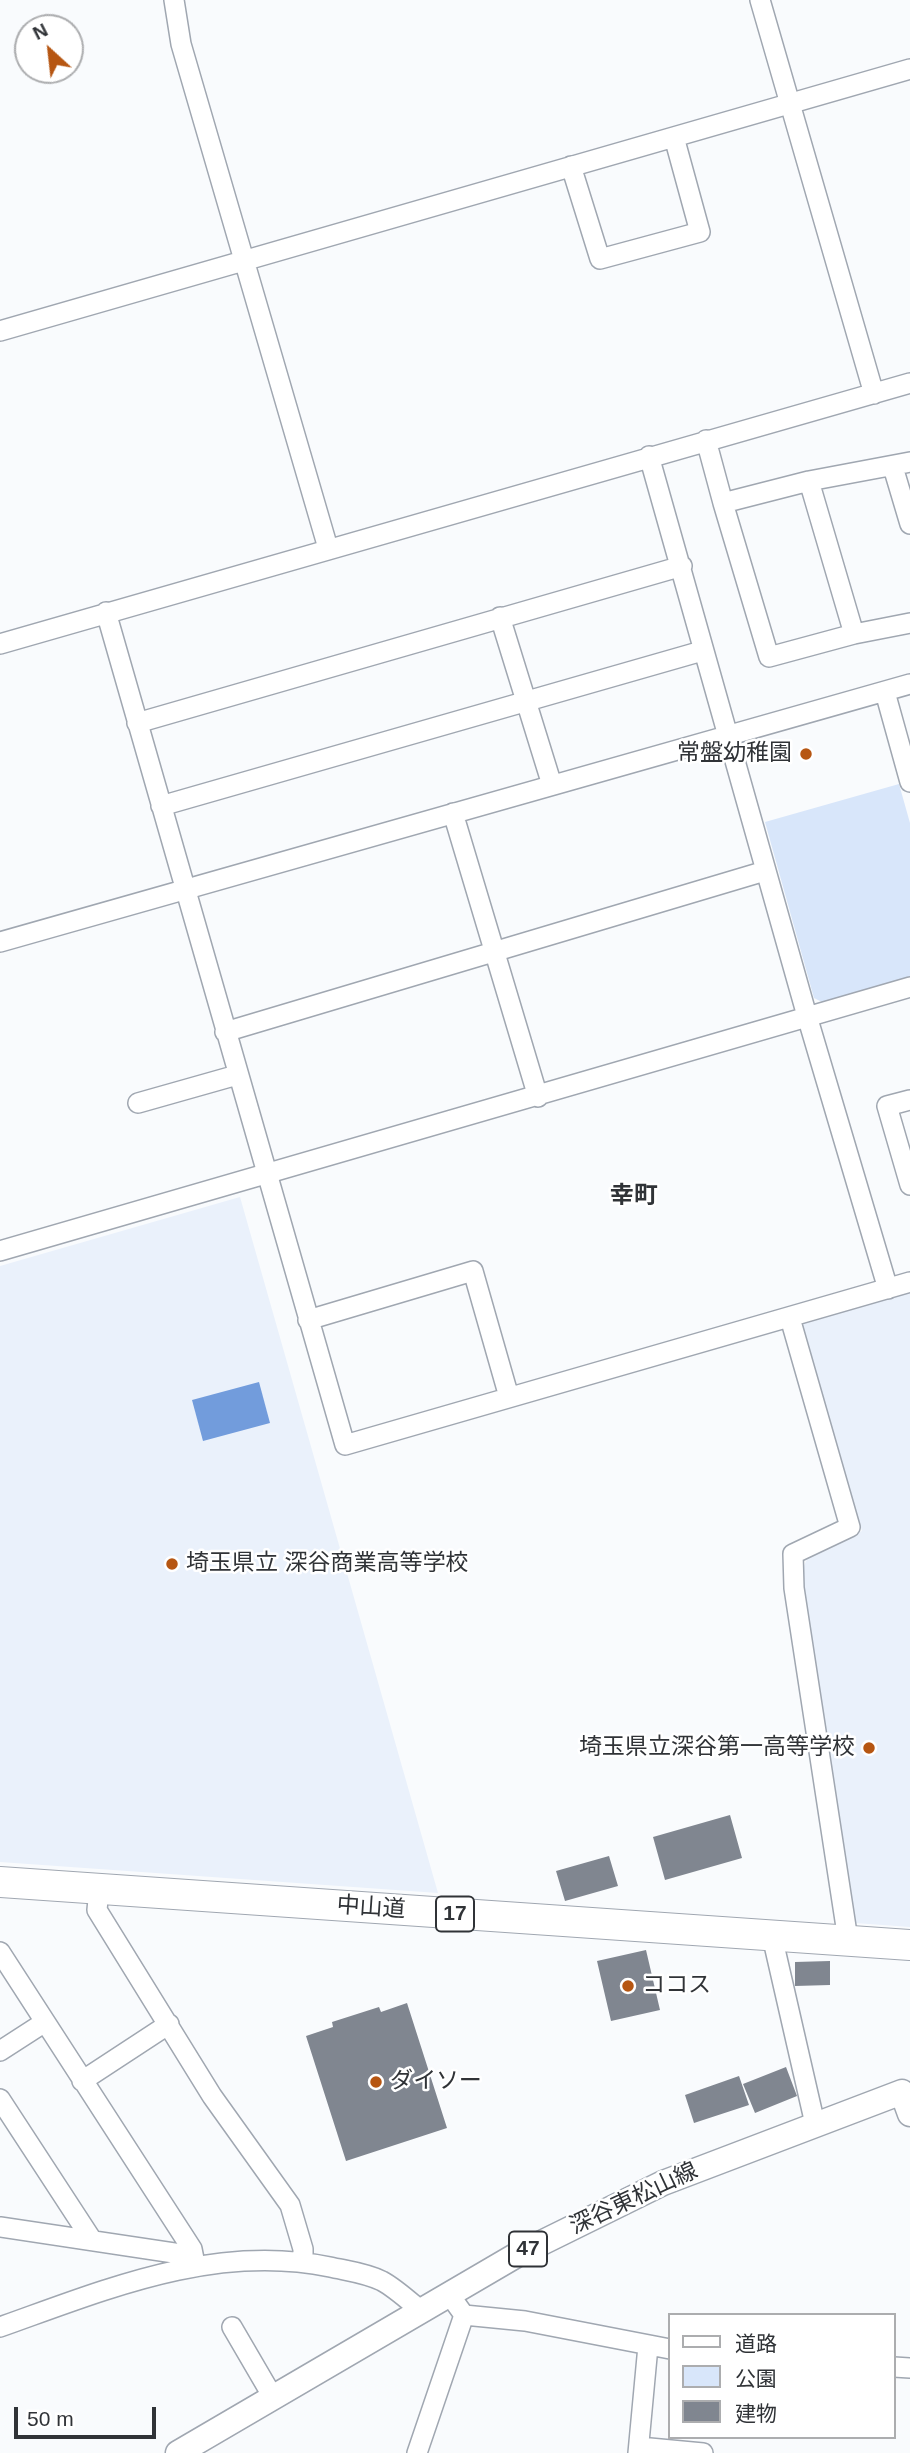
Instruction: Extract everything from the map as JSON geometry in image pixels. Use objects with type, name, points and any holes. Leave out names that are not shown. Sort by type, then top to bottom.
[{"type":"highway","name":"中山道","points":[[0,1882],[910,1945]]},
{"type":"main road","name":"深谷東松山線","points":[[189,2451],[507,2260],[663,2183],[815,2124],[907,2098]]},
{"type":"street","points":[[174,0],[181,44],[328,548]]},
{"type":"street","points":[[760,0],[874,394]]},
{"type":"street","points":[[0,331],[910,69]]},
{"type":"street","points":[[571,166],[600,259],[700,232],[674,137]]},
{"type":"street","points":[[0,644],[910,383]]},
{"type":"street","points":[[706,440],[769,657],[910,622]]},
{"type":"street","points":[[649,456],[682,566],[702,651],[887,1289]]},
{"type":"street","points":[[723,503],[808,481],[902,464],[910,524]]},
{"type":"street","points":[[808,481],[854,634]]},
{"type":"street","points":[[137,723],[682,566]]},
{"type":"street","points":[[106,612],[345,1445],[910,1282]]},
{"type":"street","points":[[500,617],[552,785]]},
{"type":"street","points":[[161,806],[702,651]]},
{"type":"street","points":[[0,942],[910,684]]},
{"type":"street","points":[[885,692],[910,782]]},
{"type":"street","points":[[453,813],[538,1097]]},
{"type":"street","points":[[226,1032],[765,871]]},
{"type":"street","points":[[0,1251],[538,1097],[910,986]]},
{"type":"street","points":[[138,1103],[237,1075]]},
{"type":"street","points":[[910,1100],[887,1106],[910,1185]]},
{"type":"street","points":[[308,1320],[473,1271],[509,1397]]},
{"type":"street","points":[[789,1318],[850,1527],[793,1553],[794,1588],[848,1940]]},
{"type":"street","points":[[99,1889],[97,1910],[245,2145],[290,2205],[303,2249],[303,2261]]},
{"type":"street","points":[[772,1936],[815,2124]]},
{"type":"street","points":[[0,1952],[192,2249],[195,2264]]},
{"type":"street","points":[[0,2051],[45,2022]]},
{"type":"street","points":[[82,2081],[169,2024]]},
{"type":"street","points":[[0,2099],[92,2240]]},
{"type":"street","points":[[0,2227],[174,2253],[195,2264]]},
{"type":"street","points":[[0,2327],[195,2264],[234,2260],[303,2261],[368,2275],[384,2282],[420,2310]]},
{"type":"street","points":[[449,2294],[464,2315],[525,2321],[668,2349]]},
{"type":"street","points":[[418,2453],[464,2315]]},
{"type":"street","points":[[232,2328],[274,2399]]},
{"type":"street","points":[[648,2346],[638,2450],[703,2453]]},
{"type":"shaded area","name":"埼玉県立 深谷商業高等学校","points":[[240,1197],[438,1893],[0,1862],[0,1266]]},
{"type":"shaded area","name":"埼玉県立深谷第一高等学校","points":[[910,1291],[910,1927],[855,1923],[801,1572],[809,1555],[862,1531],[801,1329],[804,1322]]},
{"type":"green space","points":[[899,784],[910,823],[910,977],[824,1003],[814,998],[765,822]]},
{"type":"water","points":[[259,1382],[270,1423],[203,1441],[192,1400]]},
{"type":"building","points":[[730,1815],[742,1858],[665,1880],[653,1837]]},
{"type":"building","points":[[609,1856],[618,1886],[565,1901],[556,1871]]},
{"type":"building","name":"ココス","points":[[646,1950],[660,2010],[611,2021],[597,1961]]},
{"type":"building","points":[[830,1961],[830,1985],[795,1986],[795,1962]]},
{"type":"building","name":"ダイソー","points":[[407,2003],[447,2128],[346,2161],[306,2036],[333,2027],[332,2022],[379,2007],[381,2012]]},
{"type":"building","points":[[786,2067],[797,2096],[755,2113],[743,2084]]},
{"type":"building","points":[[739,2076],[749,2105],[694,2123],[685,2095]]},
{"type":"place","name":"常盤幼稚園","points":[[806,754]]},
{"type":"place","name":"埼玉県立 深谷商業高等学校","points":[[172,1564]]},
{"type":"place","name":"埼玉県立深谷第一高等学校","points":[[869,1748]]},
{"type":"place","name":"ココス","points":[[628,1986]]},
{"type":"place","name":"ダイソー","points":[[376,2082]]},
{"type":"district","name":"幸町","points":[[634,1196]]}]
